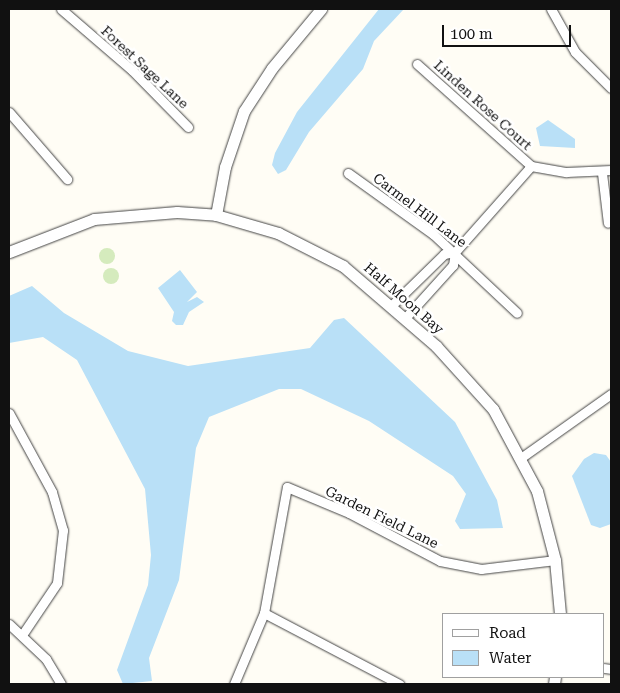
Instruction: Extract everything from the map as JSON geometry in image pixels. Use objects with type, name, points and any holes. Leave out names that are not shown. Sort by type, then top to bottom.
[{"type":"street","name":"Forest Sage Lane","points":[[61,9],[132,70],[188,126]]},
{"type":"street","points":[[216,216],[225,167],[244,111],[272,68],[321,9]]},
{"type":"street","points":[[551,9],[575,52],[611,88]]},
{"type":"street","name":"Linden Rose Court","points":[[416,64],[531,166]]},
{"type":"street","points":[[9,112],[67,179]]},
{"type":"street","points":[[406,318],[453,264],[455,252],[531,166],[602,173],[611,170]]},
{"type":"street","name":"Carmel Hill Lane","points":[[348,173],[455,252],[517,313]]},
{"type":"street","points":[[602,173],[608,223]]},
{"type":"street","name":"Half Moon Bay","points":[[9,252],[66,227],[113,215],[149,211],[216,216],[278,233],[318,252],[392,305],[477,389],[522,458],[541,503],[555,560],[560,613]]},
{"type":"street","points":[[392,305],[444,254],[455,252]]},
{"type":"street","points":[[522,458],[611,394]]},
{"type":"street","points":[[9,413],[52,492],[63,530],[57,583],[22,635]]},
{"type":"street","name":"Garden Field Lane","points":[[264,613],[286,487],[349,513],[440,561],[481,569],[555,560]]},
{"type":"street","points":[[234,684],[264,613],[399,684]]},
{"type":"street","points":[[9,624],[22,635],[61,684]]},
{"type":"green space","points":[[104,248],[110,248],[115,253],[113,262],[104,264],[99,259],[99,253]]},
{"type":"green space","points":[[111,268],[119,276],[111,284],[103,276]]},
{"type":"water","points":[[379,9],[404,9],[374,41],[363,69],[309,132],[286,170],[278,174],[272,165],[275,153],[297,112]]},
{"type":"water","points":[[548,120],[575,139],[575,148],[540,146],[536,128]]},
{"type":"water","points":[[180,270],[197,292],[187,302],[197,297],[204,302],[189,312],[183,325],[176,325],[172,321],[174,312],[158,288]]},
{"type":"water","points":[[32,286],[64,313],[128,351],[188,366],[310,348],[334,320],[344,318],[455,422],[497,500],[503,528],[460,529],[455,521],[466,494],[453,476],[369,421],[301,389],[279,389],[209,417],[196,448],[179,580],[149,658],[152,681],[123,684],[117,670],[148,585],[151,555],[145,489],[77,360],[43,337],[9,343],[9,296]]},
{"type":"water","points":[[594,453],[606,455],[611,462],[611,524],[600,528],[591,525],[572,476],[584,459]]}]
